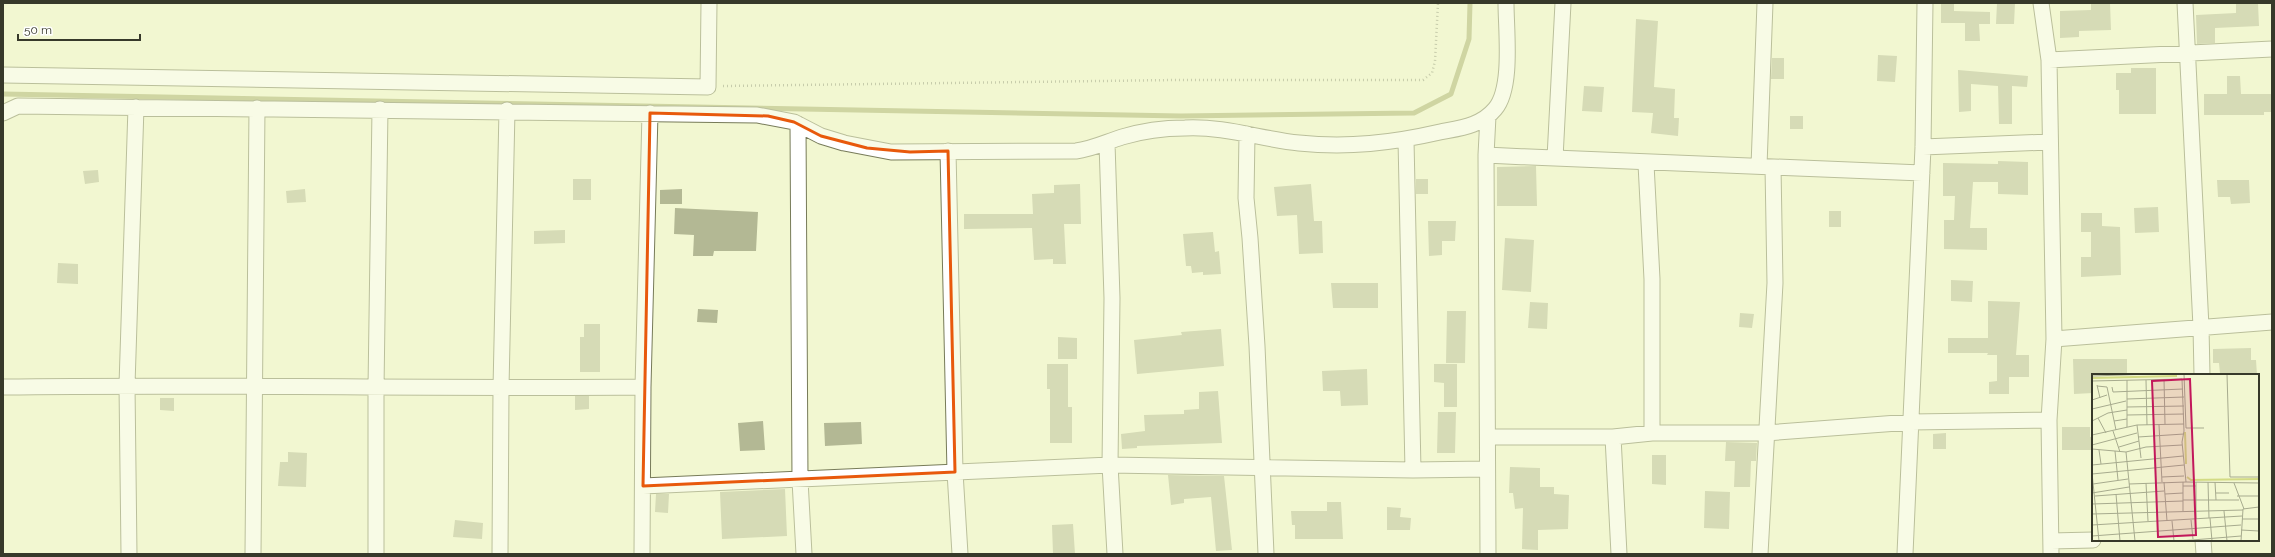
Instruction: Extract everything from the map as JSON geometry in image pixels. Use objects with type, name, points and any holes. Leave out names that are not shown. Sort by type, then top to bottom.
[{"type":"street","points":[[3,75],[708,87],[710,3]]},
{"type":"street","points":[[3,112],[18,106],[506,110],[757,115],[779,118],[798,124],[821,136],[867,148],[910,152],[1076,151],[1136,134],[1185,128],[1225,130],[1299,143],[1362,145],[1406,140],[1472,125],[1488,116],[1500,102],[1506,86],[1506,3]]},
{"type":"street","points":[[1555,158],[1563,3]]},
{"type":"street","points":[[1760,554],[1775,282],[1766,166],[1765,3]]},
{"type":"street","points":[[1905,554],[1923,147],[1925,3]]},
{"type":"street","points":[[2041,3],[2049,60],[2049,142],[2054,338],[2049,420],[2051,548],[2092,540]]},
{"type":"street","points":[[2185,3],[2202,374]]},
{"type":"street","points":[[2049,60],[2188,55],[2272,49]]},
{"type":"street","points":[[128,554],[127,385],[136,107]]},
{"type":"street","points":[[253,554],[253,387],[257,108]]},
{"type":"street","points":[[376,554],[376,388],[380,109]]},
{"type":"street","points":[[500,554],[501,388],[506,110]]},
{"type":"street","points":[[642,554],[643,387],[650,113]]},
{"type":"street","points":[[1488,116],[1486,155],[1488,554]]},
{"type":"street","points":[[798,124],[800,480],[804,554]]},
{"type":"street","points":[[1247,134],[1246,198],[1252,261],[1266,554]]},
{"type":"street","points":[[1406,140],[1413,470]]},
{"type":"street","points":[[1923,147],[2049,142]]},
{"type":"street","points":[[1107,143],[1112,298],[1110,465],[1115,554]]},
{"type":"street","points":[[948,151],[955,472],[960,554]]},
{"type":"street","points":[[1486,155],[1646,164],[1766,166],[1922,173]]},
{"type":"street","points":[[1646,164],[1652,279],[1652,433]]},
{"type":"street","points":[[2054,338],[2272,322]]},
{"type":"street","points":[[3,387],[127,385],[376,388],[643,387]]},
{"type":"street","points":[[1488,437],[1613,437],[1652,433],[1766,433],[1911,422],[2049,420]]},
{"type":"street","points":[[1613,437],[1619,554]]},
{"type":"street","points":[[643,486],[1110,465],[1413,470],[1487,469]]},
{"type":"street","points":[[2203,541],[2204,554]]},
{"type":"path","points":[[708,87],[1175,80],[1423,80],[1432,73],[1435,61],[1438,3]]},
{"type":"highlighted area","points":[[650,113],[768,116],[794,122],[821,136],[867,148],[910,152],[948,151],[955,472],[643,486]]},
{"type":"building","points":[[1941,3],[1954,3],[1954,11],[1990,12],[1990,24],[1979,24],[1980,41],[1965,41],[1965,23],[1941,23]]},
{"type":"building","points":[[1997,3],[2015,3],[2014,24],[1996,24]]},
{"type":"building","points":[[2091,3],[2110,3],[2111,30],[2079,31],[2079,37],[2060,38],[2060,11],[2091,10]]},
{"type":"building","points":[[2236,3],[2258,3],[2259,26],[2215,28],[2215,43],[2197,44],[2196,15],[2236,13]]},
{"type":"building","points":[[1636,19],[1658,21],[1654,87],[1675,89],[1674,118],[1679,118],[1678,136],[1651,133],[1653,113],[1632,112]]},
{"type":"building","points":[[1878,55],[1897,56],[1895,82],[1877,81]]},
{"type":"building","points":[[1772,58],[1784,58],[1784,79],[1771,79]]},
{"type":"building","points":[[2131,68],[2156,68],[2156,114],[2119,114],[2119,90],[2116,90],[2116,73],[2131,73]]},
{"type":"building","points":[[1958,70],[2028,76],[2027,87],[2012,86],[2012,124],[1999,124],[1998,86],[1971,84],[1971,111],[1959,112]]},
{"type":"building","points":[[2227,76],[2240,76],[2241,94],[2272,94],[2272,112],[2264,112],[2264,115],[2204,115],[2204,94],[2227,94]]},
{"type":"building","points":[[1584,86],[1604,87],[1602,112],[1582,111]]},
{"type":"building","points":[[1790,116],[1803,116],[1803,129],[1790,129]]},
{"type":"building","points":[[1998,161],[2028,162],[2028,195],[1998,194],[1998,182],[1973,182],[1970,228],[1987,228],[1987,250],[1944,249],[1944,220],[1954,220],[1955,196],[1943,196],[1943,163],[1998,164]]},
{"type":"building","points":[[1536,166],[1537,206],[1497,206],[1497,167]]},
{"type":"building","points":[[98,170],[99,182],[85,184],[83,171]]},
{"type":"building","points":[[573,179],[591,179],[591,200],[573,200]]},
{"type":"building","points":[[1416,179],[1428,179],[1428,194],[1416,194]]},
{"type":"building","points":[[2217,180],[2249,180],[2250,203],[2231,204],[2230,197],[2218,197]]},
{"type":"building","points":[[1080,184],[1081,224],[1064,224],[1066,264],[1053,264],[1053,259],[1034,260],[1032,228],[964,229],[964,214],[1033,214],[1032,194],[1054,193],[1054,185]]},
{"type":"building","points":[[1311,184],[1314,221],[1322,221],[1323,253],[1299,254],[1297,215],[1277,216],[1274,187]]},
{"type":"building","points":[[305,189],[306,202],[287,203],[286,191]]},
{"type":"building","points":[[682,189],[682,204],[660,204],[660,190]]},
{"type":"building","points":[[2158,207],[2159,232],[2135,233],[2134,208]]},
{"type":"building","points":[[675,208],[758,212],[756,251],[714,251],[713,256],[693,256],[694,235],[674,234]]},
{"type":"building","points":[[1829,211],[1841,211],[1841,227],[1829,227]]},
{"type":"building","points":[[2081,213],[2102,213],[2102,226],[2120,227],[2121,275],[2081,277],[2081,257],[2091,257],[2091,232],[2081,232]]},
{"type":"building","points":[[1428,221],[1456,221],[1455,241],[1442,241],[1442,255],[1429,256]]},
{"type":"building","points":[[565,230],[565,243],[534,244],[534,231]]},
{"type":"building","points":[[1213,232],[1215,252],[1219,251],[1221,274],[1203,275],[1203,272],[1192,273],[1191,266],[1186,266],[1183,234]]},
{"type":"building","points":[[1505,238],[1534,240],[1531,292],[1502,290]]},
{"type":"building","points":[[58,263],[78,264],[78,284],[57,283]]},
{"type":"building","points":[[1951,280],[1973,281],[1972,302],[1951,301]]},
{"type":"building","points":[[1331,283],[1378,283],[1378,308],[1333,308]]},
{"type":"building","points":[[1988,301],[2020,302],[2016,355],[2029,355],[2029,377],[2009,377],[2009,394],[1989,394],[1989,382],[1997,381],[1997,355],[1987,355],[1988,353],[1948,353],[1948,338],[1988,338]]},
{"type":"building","points":[[1530,302],[1548,303],[1547,329],[1528,328]]},
{"type":"building","points":[[698,309],[718,310],[717,323],[697,322]]},
{"type":"building","points":[[1447,311],[1466,311],[1465,363],[1446,363]]},
{"type":"building","points":[[1740,313],[1754,314],[1752,328],[1739,327]]},
{"type":"building","points":[[584,324],[600,324],[600,372],[580,372],[580,337],[584,337]]},
{"type":"building","points":[[1221,329],[1224,366],[1137,374],[1134,340],[1182,335],[1181,332]]},
{"type":"building","points":[[1058,337],[1077,338],[1077,359],[1058,359]]},
{"type":"building","points":[[2251,348],[2251,360],[2256,360],[2257,374],[2220,374],[2219,363],[2213,363],[2213,349]]},
{"type":"building","points":[[2073,359],[2127,359],[2127,374],[2092,374],[2092,393],[2074,394]]},
{"type":"building","points":[[1047,364],[1068,364],[1068,407],[1072,407],[1072,443],[1050,443],[1050,389],[1047,389]]},
{"type":"building","points":[[1434,364],[1457,364],[1457,407],[1444,407],[1444,383],[1434,382]]},
{"type":"building","points":[[1367,369],[1368,405],[1341,406],[1340,391],[1323,391],[1322,371]]},
{"type":"building","points":[[1218,391],[1222,443],[1137,446],[1137,448],[1122,449],[1121,434],[1145,431],[1144,415],[1184,414],[1184,410],[1199,409],[1199,392]]},
{"type":"building","points":[[575,396],[589,396],[589,409],[575,410]]},
{"type":"building","points":[[160,398],[174,398],[174,411],[160,410]]},
{"type":"building","points":[[1438,412],[1456,412],[1455,453],[1437,453]]},
{"type":"building","points":[[763,421],[765,450],[740,451],[738,423]]},
{"type":"building","points":[[861,422],[862,444],[825,446],[824,423]]},
{"type":"building","points":[[2062,427],[2090,427],[2092,450],[2062,450]]},
{"type":"building","points":[[1946,433],[1946,449],[1933,449],[1933,434]]},
{"type":"building","points":[[1726,442],[1757,443],[1756,461],[1751,461],[1750,487],[1734,487],[1735,461],[1725,461]]},
{"type":"building","points":[[288,452],[307,453],[306,487],[278,486],[280,462],[288,462]]},
{"type":"building","points":[[1652,455],[1666,455],[1666,485],[1652,484]]},
{"type":"building","points":[[1510,467],[1540,468],[1540,487],[1554,487],[1554,494],[1569,495],[1568,529],[1538,530],[1538,550],[1522,549],[1523,508],[1515,509],[1513,493],[1509,493]]},
{"type":"building","points":[[1168,475],[1224,476],[1232,550],[1216,551],[1211,497],[1184,499],[1184,503],[1171,505]]},
{"type":"building","points":[[785,489],[787,536],[722,539],[720,492]]},
{"type":"building","points":[[1705,491],[1730,492],[1729,529],[1704,528]]},
{"type":"building","points":[[656,494],[669,494],[668,513],[655,512]]},
{"type":"building","points":[[1327,502],[1341,502],[1343,539],[1295,539],[1295,525],[1292,525],[1291,511],[1327,511]]},
{"type":"building","points":[[1387,507],[1401,508],[1400,517],[1411,518],[1410,530],[1387,530]]},
{"type":"building","points":[[455,520],[483,523],[482,539],[453,537]]},
{"type":"building","points":[[1073,524],[1075,554],[1053,554],[1052,525]]},
{"type":"waterway","points":[[3,94],[1181,116],[1414,113],[1451,94],[1469,39],[1470,3]]}]
